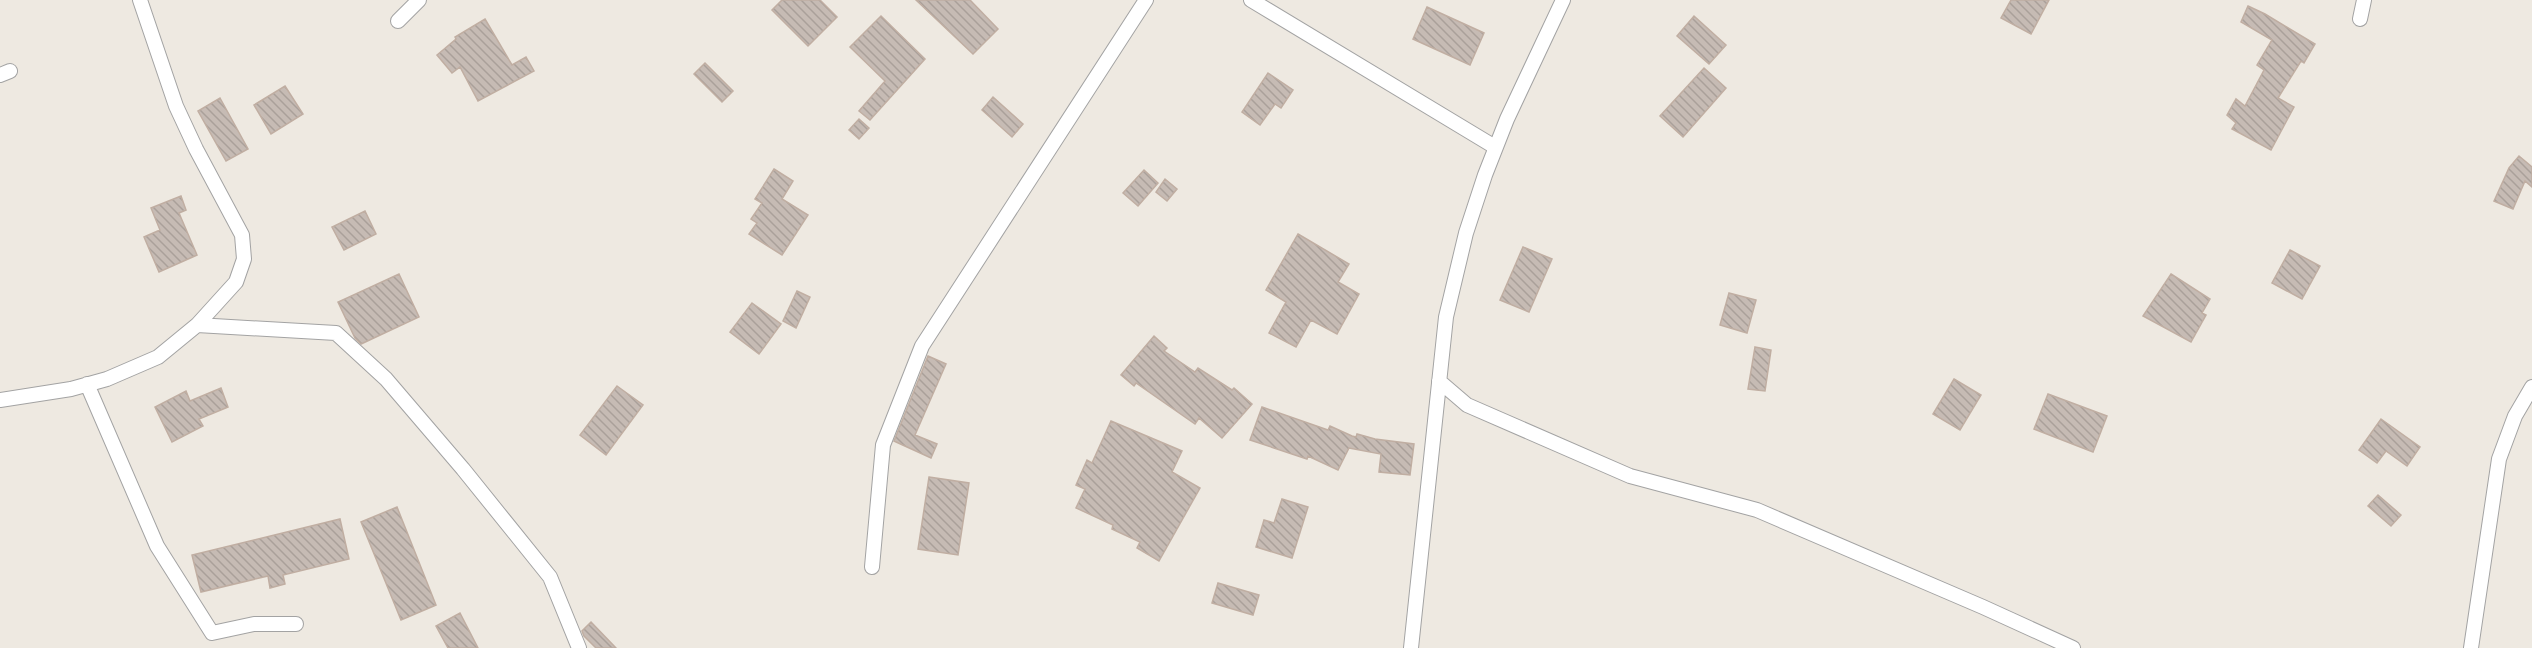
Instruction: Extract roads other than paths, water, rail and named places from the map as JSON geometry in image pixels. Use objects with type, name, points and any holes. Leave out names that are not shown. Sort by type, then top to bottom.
[{"type":"street","points":[[0,400],[107,379],[158,357],[197,325],[236,282],[244,259],[242,235],[176,106],[140,0]]},
{"type":"street","points":[[398,21],[419,0]]},
{"type":"street","points":[[872,567],[882,445],[922,346],[1146,0]]},
{"type":"street","points":[[1251,0],[1495,147]]},
{"type":"street","points":[[1411,648],[1446,317],[1466,233],[1495,147],[1563,0]]},
{"type":"street","points":[[2360,18],[2364,0]]},
{"type":"street","points":[[197,325],[336,333],[386,379],[463,469],[550,577],[579,648]]},
{"type":"street","points":[[1439,381],[1467,405],[1630,476],[1756,510],[1993,611],[2073,648]]},
{"type":"street","points":[[87,384],[157,546],[212,633],[254,624],[296,624]]},
{"type":"street","points":[[2471,648],[2499,459],[2515,416],[2532,387]]}]
